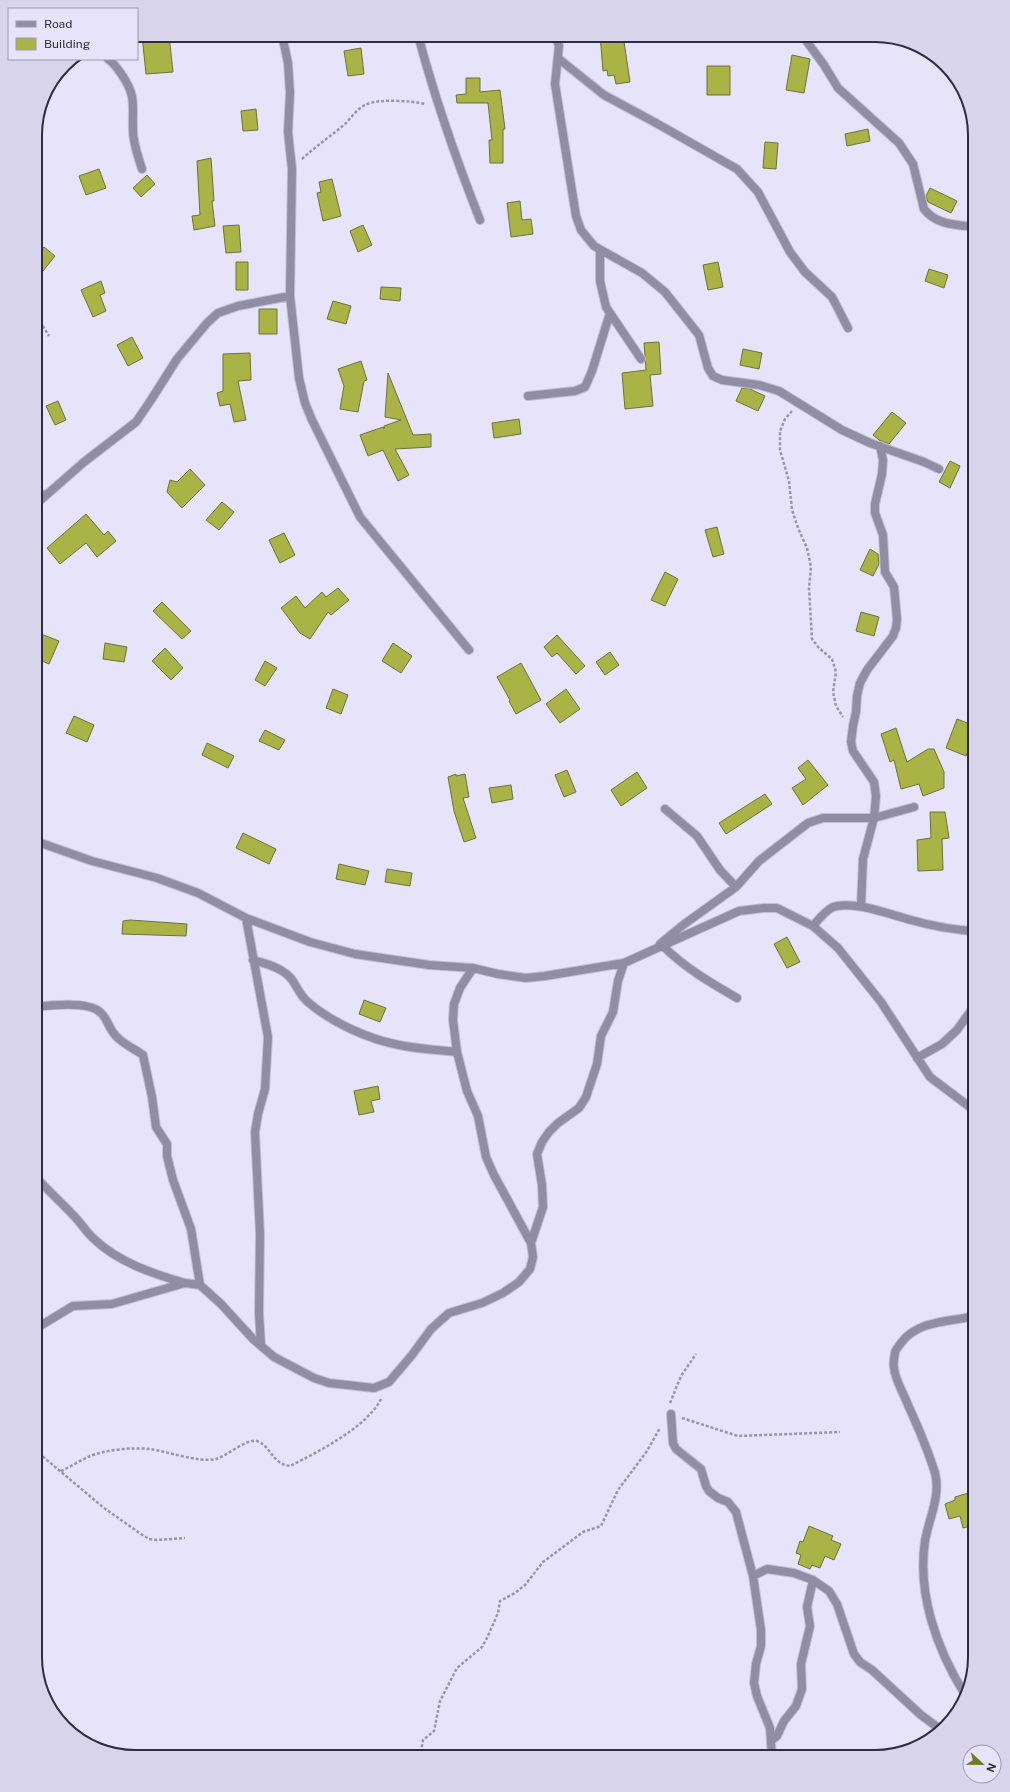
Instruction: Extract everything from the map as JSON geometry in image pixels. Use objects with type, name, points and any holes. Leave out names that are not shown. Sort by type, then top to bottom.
[{"type":"street","points":[[284,42],[288,63],[290,93],[288,132],[292,169],[290,296],[299,378],[305,403],[360,517],[469,650]]},
{"type":"street","points":[[420,42],[438,107],[480,220]]},
{"type":"street","points":[[558,42],[559,59],[554,84],[576,216],[581,230],[594,246],[642,273],[665,292],[699,335],[708,368],[713,376],[722,380],[759,385],[779,391],[842,430],[924,462],[938,469]]},
{"type":"street","points":[[807,42],[838,88],[899,143],[913,164],[924,209],[928,214],[941,222],[968,226]]},
{"type":"street","points":[[559,59],[604,96],[656,122],[737,168],[758,192],[790,252],[805,272],[832,298],[848,328]]},
{"type":"street","points":[[110,60],[113,62],[130,87],[134,101],[133,130],[135,148],[142,169]]},
{"type":"street","points":[[600,250],[600,281],[606,307],[641,359]]},
{"type":"street","points":[[42,499],[84,462],[136,422],[152,400],[177,359],[218,312],[238,306],[290,296]]},
{"type":"street","points":[[528,396],[575,391],[585,387],[592,371],[610,314]]},
{"type":"street","points":[[861,906],[864,859],[874,818],[876,796],[874,782],[853,751],[851,742],[853,726],[860,683],[867,670],[890,641],[896,628],[894,587],[886,572],[883,535],[875,513],[875,504],[882,474],[883,460],[880,446]]},
{"type":"street","points":[[42,494],[46,495]]},
{"type":"street","points":[[652,951],[682,925],[736,887],[759,861],[808,823],[823,818],[874,818],[914,807]]},
{"type":"street","points":[[665,809],[696,836],[720,870],[736,887]]},
{"type":"street","points":[[42,843],[92,861],[157,878],[198,893],[246,918],[310,942],[355,954],[429,965],[473,968],[498,974],[526,978],[624,962],[740,911],[758,908],[777,908],[813,926],[838,948],[881,1002],[930,1077],[968,1106]]},
{"type":"street","points":[[813,926],[821,915],[834,907],[861,906],[912,920],[961,931],[968,931]]},
{"type":"street","points":[[246,918],[268,1037],[265,1089],[255,1132],[260,1234],[259,1313],[261,1345]]},
{"type":"street","points":[[663,946],[679,962],[738,998]]},
{"type":"street","points":[[253,960],[272,966],[283,972],[293,981],[298,992],[308,1003],[321,1012],[340,1023],[375,1039],[400,1045],[457,1052]]},
{"type":"street","points":[[42,1184],[75,1216],[94,1239],[114,1254],[141,1268],[185,1283],[200,1285],[274,1357],[314,1378],[329,1383],[374,1388],[389,1382],[412,1355],[431,1328],[449,1313],[482,1303],[503,1293],[519,1282],[530,1269],[533,1257],[532,1243],[543,1207],[537,1154],[542,1142],[550,1132],[558,1123],[579,1108],[586,1097],[596,1064],[600,1036],[613,1012],[618,981],[624,962]]},
{"type":"street","points":[[473,968],[460,988],[454,1004],[453,1020],[457,1052],[467,1091],[478,1116],[486,1157],[494,1175],[532,1243]]},
{"type":"street","points":[[42,1006],[51,1005],[95,1007],[103,1014],[109,1028],[118,1039],[143,1055],[152,1097],[156,1127],[167,1144],[167,1156],[173,1180],[191,1229],[200,1285]]},
{"type":"street","points":[[917,1058],[942,1044],[957,1030],[968,1015]]},
{"type":"street","points":[[42,1325],[73,1306],[112,1304],[185,1283]]},
{"type":"street","points":[[962,1689],[949,1668],[939,1641],[925,1587],[925,1542],[936,1497],[937,1486],[935,1473],[894,1369],[895,1352],[907,1335],[928,1324],[968,1318]]},
{"type":"street","points":[[669,1414],[673,1443],[676,1450],[701,1469],[709,1491],[718,1498],[728,1502],[736,1512],[753,1576],[762,1638],[756,1664],[754,1683],[757,1696],[768,1720],[772,1750]]},
{"type":"street","points":[[753,1576],[761,1571],[775,1569],[794,1573],[813,1580],[829,1591],[837,1604],[854,1654],[860,1662],[872,1670],[921,1715],[937,1726]]},
{"type":"street","points":[[771,1741],[778,1736],[784,1721],[796,1706],[802,1689],[801,1664],[810,1626],[807,1607],[813,1580]]},
{"type":"path","points":[[292,169],[318,144],[344,125],[364,105],[374,102],[414,102],[438,107]]},
{"type":"path","points":[[42,324],[49,336]]},
{"type":"path","points":[[798,403],[785,419],[780,431],[780,450],[789,481],[792,510],[807,548],[811,567],[809,588],[812,639],[819,648],[832,659],[836,672],[833,692],[836,706],[842,716],[853,726]]},
{"type":"path","points":[[421,1750],[423,1740],[434,1731],[440,1701],[447,1686],[457,1668],[482,1647],[498,1613],[500,1601],[515,1593],[525,1585],[543,1562],[583,1532],[601,1526],[618,1490],[647,1451],[669,1414],[681,1376],[696,1354]]},
{"type":"path","points":[[62,1471],[89,1456],[117,1450],[148,1448],[196,1459],[215,1459],[237,1449],[250,1440],[262,1444],[278,1462],[290,1466],[330,1445],[362,1421],[377,1406],[389,1382]]},
{"type":"path","points":[[669,1414],[738,1436],[840,1432]]},
{"type":"path","points":[[42,1455],[104,1508],[149,1538],[158,1540],[185,1538]]},
{"type":"building","points":[[143,42],[170,42],[173,72],[146,74]]},
{"type":"building","points":[[601,42],[624,42],[630,82],[616,84],[614,75],[608,76],[607,70],[603,71]]},
{"type":"building","points":[[361,48],[364,74],[348,76],[344,51]]},
{"type":"building","points":[[792,55],[810,59],[804,93],[786,90]]},
{"type":"building","points":[[707,66],[730,66],[730,95],[707,95]]},
{"type":"building","points":[[466,78],[480,78],[480,92],[500,90],[505,129],[503,129],[503,163],[490,163],[489,140],[492,140],[488,103],[457,103],[456,95],[466,94]]},
{"type":"building","points":[[256,109],[258,130],[243,131],[241,111]]},
{"type":"building","points":[[868,129],[870,141],[847,146],[845,134]]},
{"type":"building","points":[[765,142],[778,143],[776,169],[763,168]]},
{"type":"building","points":[[211,158],[214,201],[212,201],[215,226],[194,230],[192,216],[200,215],[197,161]]},
{"type":"building","points":[[99,169],[106,188],[86,195],[79,176]]},
{"type":"building","points":[[147,175],[155,184],[141,197],[133,188]]},
{"type":"building","points":[[332,179],[341,216],[323,221],[317,193],[321,192],[319,182]]},
{"type":"building","points":[[930,188],[957,201],[951,213],[928,202],[926,196]]},
{"type":"building","points":[[520,201],[522,220],[531,219],[533,234],[511,237],[507,203]]},
{"type":"building","points":[[239,225],[241,252],[226,253],[223,226]]},
{"type":"building","points":[[363,225],[372,245],[358,252],[350,231]]},
{"type":"building","points":[[44,247],[55,256],[42,272],[42,250]]},
{"type":"building","points":[[236,262],[248,262],[248,290],[236,290]]},
{"type":"building","points":[[718,262],[723,287],[708,290],[703,265]]},
{"type":"building","points":[[929,269],[948,275],[944,288],[925,281]]},
{"type":"building","points":[[101,281],[105,293],[100,295],[106,311],[93,317],[81,290]]},
{"type":"building","points":[[381,287],[401,288],[400,301],[380,299]]},
{"type":"building","points":[[333,301],[351,306],[346,324],[327,319]]},
{"type":"building","points":[[259,309],[277,309],[277,334],[259,334]]},
{"type":"building","points":[[132,337],[143,358],[128,366],[117,345]]},
{"type":"building","points":[[659,342],[661,374],[650,375],[653,406],[625,409],[622,373],[646,370],[644,343]]},
{"type":"building","points":[[743,349],[762,353],[759,369],[740,365]]},
{"type":"building","points":[[250,353],[251,380],[238,381],[246,420],[234,422],[230,404],[220,406],[217,393],[223,391],[223,354]]},
{"type":"building","points":[[361,361],[367,380],[364,381],[358,412],[340,409],[344,386],[338,369]]},
{"type":"building","points":[[388,373],[413,435],[431,434],[431,447],[395,449],[409,475],[398,481],[383,450],[368,456],[360,435],[383,427],[384,429],[384,426],[401,420],[385,417]]},
{"type":"building","points":[[742,388],[750,389],[765,396],[758,411],[736,401]]},
{"type":"building","points":[[58,401],[66,420],[55,425],[46,406]]},
{"type":"building","points":[[892,412],[906,423],[889,444],[879,440],[873,435]]},
{"type":"building","points":[[519,419],[521,434],[494,438],[492,423]]},
{"type":"building","points":[[950,461],[960,466],[950,488],[939,482]]},
{"type":"building","points":[[190,469],[205,485],[182,508],[167,492],[170,480],[177,482]]},
{"type":"building","points":[[222,502],[234,512],[219,530],[206,520]]},
{"type":"building","points":[[86,514],[104,535],[108,531],[116,541],[97,557],[86,543],[60,564],[47,548]]},
{"type":"building","points":[[717,527],[724,554],[713,557],[705,530]]},
{"type":"building","points":[[284,533],[295,555],[280,563],[269,540]]},
{"type":"building","points":[[870,549],[878,554],[879,564],[873,576],[860,570]]},
{"type":"building","points":[[665,572],[678,579],[665,606],[651,600]]},
{"type":"building","points":[[338,588],[349,600],[331,615],[328,612],[310,639],[300,633],[281,608],[296,596],[305,608],[322,592],[326,597]]},
{"type":"building","points":[[162,602],[191,631],[182,639],[153,611]]},
{"type":"building","points":[[861,612],[879,617],[874,636],[856,631]]},
{"type":"building","points":[[42,634],[59,641],[49,664],[42,661]]},
{"type":"building","points":[[557,635],[585,666],[576,674],[557,653],[552,657],[544,647]]},
{"type":"building","points":[[105,643],[127,647],[124,662],[103,659]]},
{"type":"building","points":[[393,643],[412,656],[401,673],[382,661]]},
{"type":"building","points":[[165,648],[183,668],[171,680],[152,661]]},
{"type":"building","points":[[610,652],[619,665],[605,675],[596,662]]},
{"type":"building","points":[[265,661],[277,668],[265,686],[255,680]]},
{"type":"building","points":[[521,663],[541,700],[516,714],[497,677]]},
{"type":"building","points":[[333,689],[348,695],[341,714],[326,708]]},
{"type":"building","points":[[566,689],[580,709],[560,723],[546,704]]},
{"type":"building","points":[[74,716],[94,725],[87,742],[66,733]]},
{"type":"building","points":[[957,719],[968,723],[968,751],[966,756],[946,748]]},
{"type":"building","points":[[896,728],[907,762],[928,749],[934,749],[944,772],[944,788],[923,796],[919,784],[901,789],[894,760],[890,762],[881,734]]},
{"type":"building","points":[[265,730],[285,740],[279,750],[259,741]]},
{"type":"building","points":[[207,743],[234,756],[228,768],[202,755]]},
{"type":"building","points":[[808,760],[828,785],[803,805],[792,788],[806,779],[798,768]]},
{"type":"building","points":[[567,770],[576,792],[564,797],[555,775]]},
{"type":"building","points":[[637,772],[647,788],[621,806],[611,790]]},
{"type":"building","points":[[456,774],[456,776],[465,774],[469,797],[463,798],[476,838],[464,842],[454,811],[448,777]]},
{"type":"building","points":[[511,785],[513,799],[492,803],[489,788]]},
{"type":"building","points":[[765,794],[772,804],[726,834],[719,823]]},
{"type":"building","points":[[930,812],[945,812],[949,838],[942,839],[943,870],[918,871],[917,840],[931,838]]},
{"type":"building","points":[[243,833],[276,849],[269,864],[236,848]]},
{"type":"building","points":[[339,864],[369,871],[365,885],[336,879]]},
{"type":"building","points":[[387,869],[412,873],[410,886],[385,882]]},
{"type":"building","points":[[130,920],[187,924],[186,936],[122,934],[123,921]]},
{"type":"building","points":[[787,937],[800,962],[787,968],[774,944]]},
{"type":"building","points":[[364,1000],[386,1008],[380,1022],[359,1014]]},
{"type":"building","points":[[378,1086],[380,1099],[371,1101],[374,1112],[359,1115],[354,1091]]},
{"type":"building","points":[[968,1493],[968,1527],[963,1528],[960,1516],[949,1519],[945,1504],[955,1500],[955,1497]]},
{"type":"building","points":[[809,1526],[833,1536],[831,1540],[841,1544],[834,1560],[825,1556],[820,1568],[812,1565],[810,1569],[798,1564],[801,1555],[796,1553],[800,1541],[803,1542]]}]
